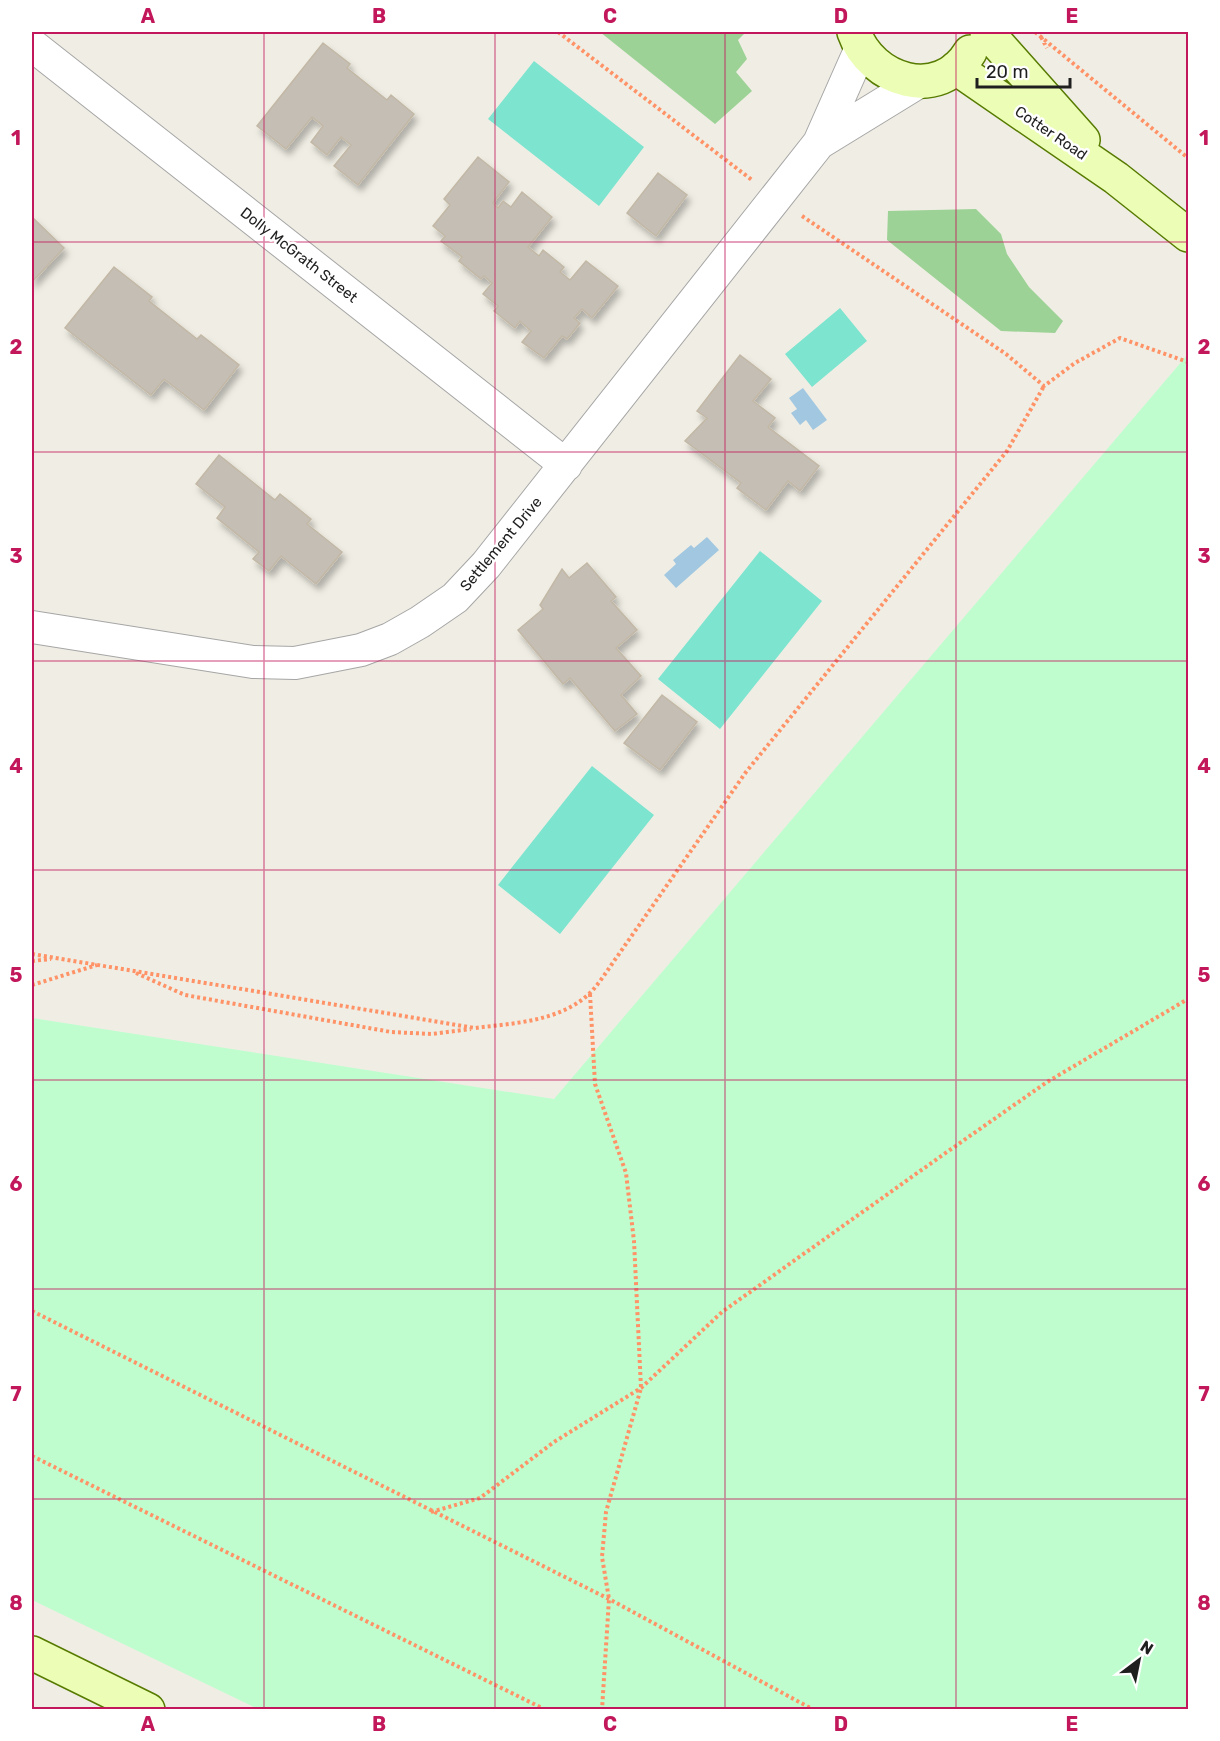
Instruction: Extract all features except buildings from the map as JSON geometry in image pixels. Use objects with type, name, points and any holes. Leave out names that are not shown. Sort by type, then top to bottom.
[{"type":"main road","points":[[858,40],[872,63],[886,73],[902,79],[920,81],[939,77],[956,68],[968,56],[978,32]]},
{"type":"main road","name":"Cotter Road","points":[[987,32],[1116,178]]},
{"type":"main road","name":"Cotter Road","points":[[956,68],[1116,178],[1188,235]]},
{"type":"main road","points":[[32,1653],[148,1710]]},
{"type":"street","name":"Settlement Drive","points":[[32,627],[253,662],[295,663],[361,650],[420,622],[455,598],[486,565],[566,465],[819,143],[858,40]]},
{"type":"street","name":"Dolly McGrath Street","points":[[32,45],[566,465]]},
{"type":"street","name":"Settlement Drive","points":[[819,143],[920,81]]},
{"type":"path","points":[[558,32],[775,198],[1006,354],[1044,386]]},
{"type":"path","points":[[1035,32],[1188,158]]},
{"type":"path","points":[[130,970],[185,995],[380,1030],[432,1034],[550,1016],[571,1007],[590,993],[746,772],[1006,452],[1044,386],[1075,363],[1120,338],[1188,362]]},
{"type":"path","points":[[32,954],[475,1028]]},
{"type":"path","points":[[32,961],[58,959]]},
{"type":"path","points":[[32,985],[98,965]]},
{"type":"path","points":[[590,993],[595,1084],[626,1173],[634,1241],[641,1388],[606,1512],[602,1557],[609,1599],[602,1710]]},
{"type":"path","points":[[431,1512],[480,1498],[555,1442],[641,1388],[722,1312],[1047,1082],[1188,999]]},
{"type":"path","points":[[32,1311],[609,1599],[814,1710]]},
{"type":"path","points":[[32,1456],[546,1710]]},
{"type":"green space","points":[[600,32],[746,32],[738,40],[747,59],[736,72],[752,91],[715,124]]},
{"type":"green space","points":[[976,209],[1001,234],[1007,254],[1029,287],[1063,321],[1055,333],[1001,331],[887,240],[888,211]]},
{"type":"green space","points":[[1188,354],[1188,1709],[258,1709],[32,1600],[32,1018],[554,1099]]},
{"type":"shaded area","points":[[534,61],[644,147],[599,206],[488,119]]},
{"type":"shaded area","points":[[840,308],[867,341],[812,387],[785,354]]},
{"type":"shaded area","points":[[803,388],[827,420],[813,430],[806,420],[800,425],[791,413],[797,409],[789,398]]},
{"type":"shaded area","points":[[707,537],[719,550],[676,588],[664,575],[676,564],[673,560],[691,545],[694,548]]},
{"type":"shaded area","points":[[760,551],[822,601],[720,729],[658,679]]},
{"type":"shaded area","points":[[592,766],[654,815],[560,934],[498,885]]}]
